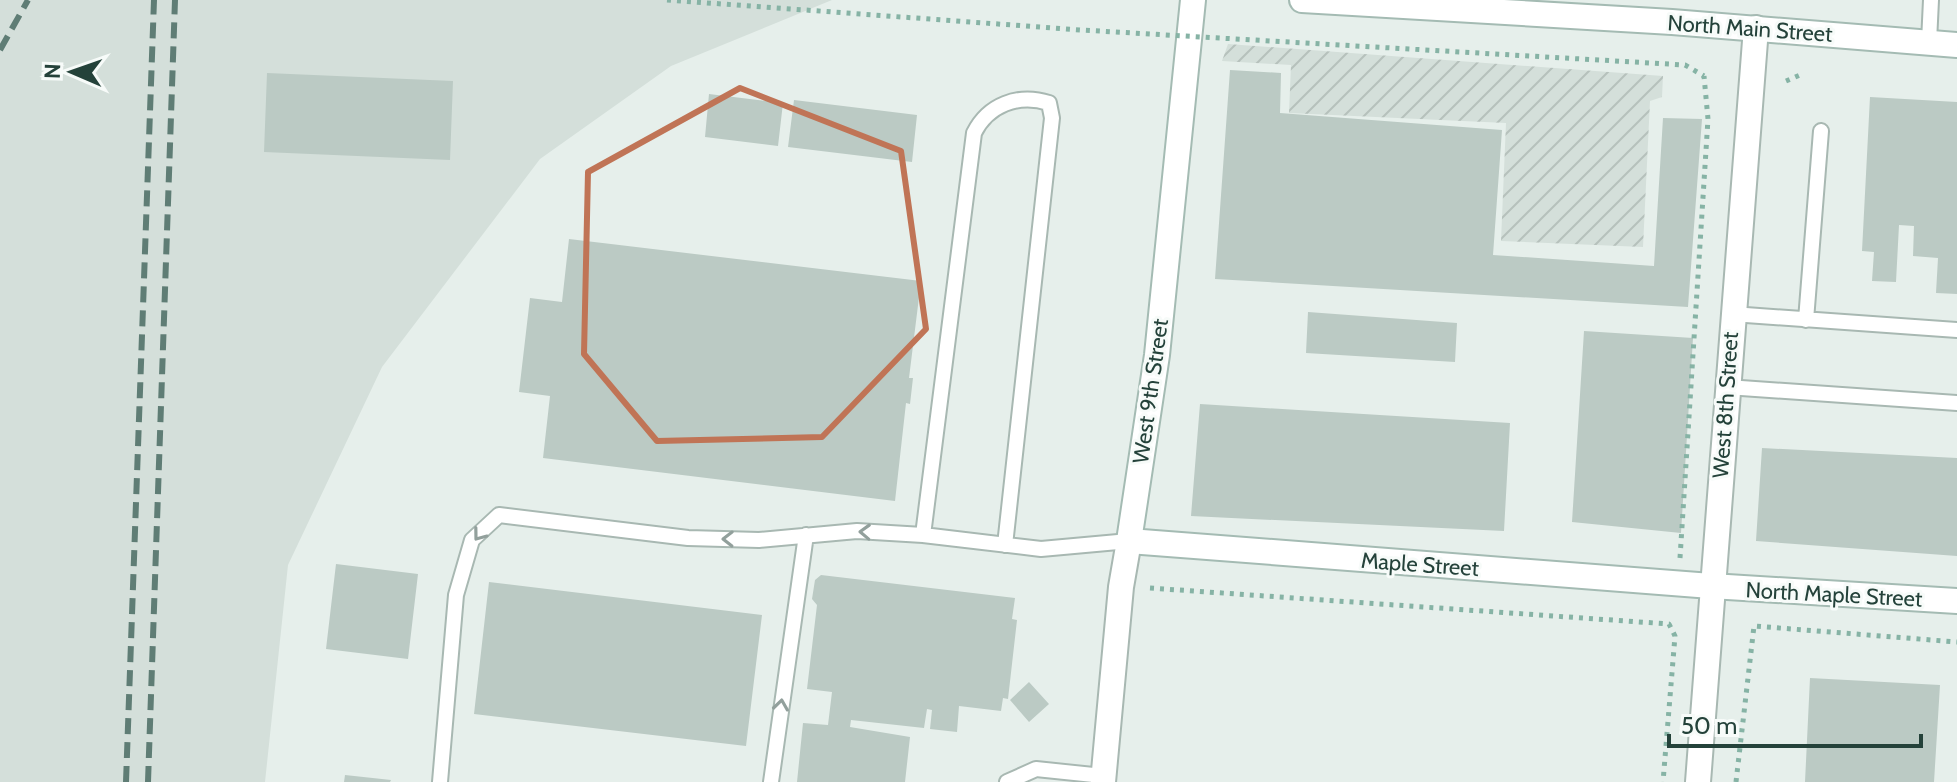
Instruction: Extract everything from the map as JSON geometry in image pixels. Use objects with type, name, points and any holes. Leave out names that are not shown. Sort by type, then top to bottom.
[{"type":"street","name":"West 9th Street","points":[[1103,779],[1121,587],[1157,355],[1193,0]]},
{"type":"street","name":"North Main Street","points":[[1302,0],[1672,22],[1957,45]]},
{"type":"street","name":"West 8th Street","points":[[1698,782],[1756,28]]},
{"type":"street","name":"Maple Street","points":[[1129,541],[1711,586]]},
{"type":"street","name":"North Maple Street","points":[[1711,586],[1957,601]]},
{"type":"lane","points":[[1929,42],[1931,0]]},
{"type":"lane","points":[[923,535],[974,133],[980,120],[1003,104],[1038,99],[1049,103],[1052,118],[1005,545]]},
{"type":"lane","points":[[1806,320],[1821,131]]},
{"type":"lane","points":[[1732,314],[1957,330]]},
{"type":"lane","points":[[1727,387],[1957,403]]},
{"type":"lane","points":[[440,782],[456,595],[472,540],[499,515],[688,538],[759,540],[857,531],[923,535],[1041,549],[1129,541]]},
{"type":"lane","points":[[771,782],[806,535]]},
{"type":"lane","points":[[1007,782],[1036,769],[1103,779]]},
{"type":"path","points":[[667,0],[1081,30],[1685,65],[1704,76],[1708,119],[1678,584],[1669,624],[1675,636],[1663,782]]},
{"type":"path","points":[[1786,81],[1800,75]]},
{"type":"path","points":[[1121,587],[1669,624]]},
{"type":"path","points":[[1736,782],[1754,626],[1957,642]]},
{"type":"highlighted area","points":[[740,88],[901,151],[926,329],[822,437],[657,441],[584,354],[588,172]]},
{"type":"shaded area","points":[[0,0],[832,0],[671,66],[540,159],[382,367],[288,565],[265,782],[0,782]]},
{"type":"shaded area","points":[[1228,44],[1663,76],[1662,97],[1650,101],[1643,247],[1501,241],[1506,123],[1289,113],[1291,65],[1222,61]]},
{"type":"building","points":[[1230,70],[1281,73],[1280,113],[1502,130],[1493,255],[1654,266],[1663,118],[1702,119],[1688,307],[1215,279]]},
{"type":"building","points":[[267,73],[453,81],[450,160],[264,152]]},
{"type":"building","points":[[709,94],[783,103],[778,146],[705,137]]},
{"type":"building","points":[[1870,97],[1957,102],[1957,294],[1936,293],[1938,258],[1913,256],[1914,226],[1899,225],[1896,282],[1872,281],[1874,252],[1862,251]]},
{"type":"building","points":[[794,100],[917,115],[912,162],[788,147]]},
{"type":"building","points":[[569,239],[921,281],[909,378],[913,378],[910,404],[906,403],[895,501],[543,458],[550,396],[519,392],[530,298],[562,302]]},
{"type":"building","points":[[1308,312],[1457,323],[1455,362],[1306,353]]},
{"type":"building","points":[[1584,331],[1693,338],[1681,533],[1572,522]]},
{"type":"building","points":[[1200,404],[1510,423],[1504,531],[1191,516]]},
{"type":"building","points":[[1762,448],[1957,458],[1957,556],[1756,541]]},
{"type":"building","points":[[336,564],[418,574],[408,659],[326,649]]},
{"type":"building","points":[[821,575],[1015,598],[1012,619],[1017,620],[1008,699],[1003,698],[1001,711],[959,706],[957,732],[930,729],[932,710],[927,709],[924,728],[851,720],[850,727],[910,737],[905,782],[797,782],[803,723],[828,725],[832,692],[807,689],[817,605],[812,599],[815,580]]},
{"type":"building","points":[[489,582],[762,615],[746,746],[474,714]]},
{"type":"building","points":[[1810,678],[1940,685],[1934,782],[1805,782]]},
{"type":"building","points":[[1029,682],[1049,704],[1029,722],[1010,700]]},
{"type":"building","points":[[345,775],[391,780],[344,782]]},
{"type":"railway","points":[[0,50],[28,0]]},
{"type":"railway","points":[[126,782],[154,0]]},
{"type":"railway","points":[[148,782],[175,0]]}]
